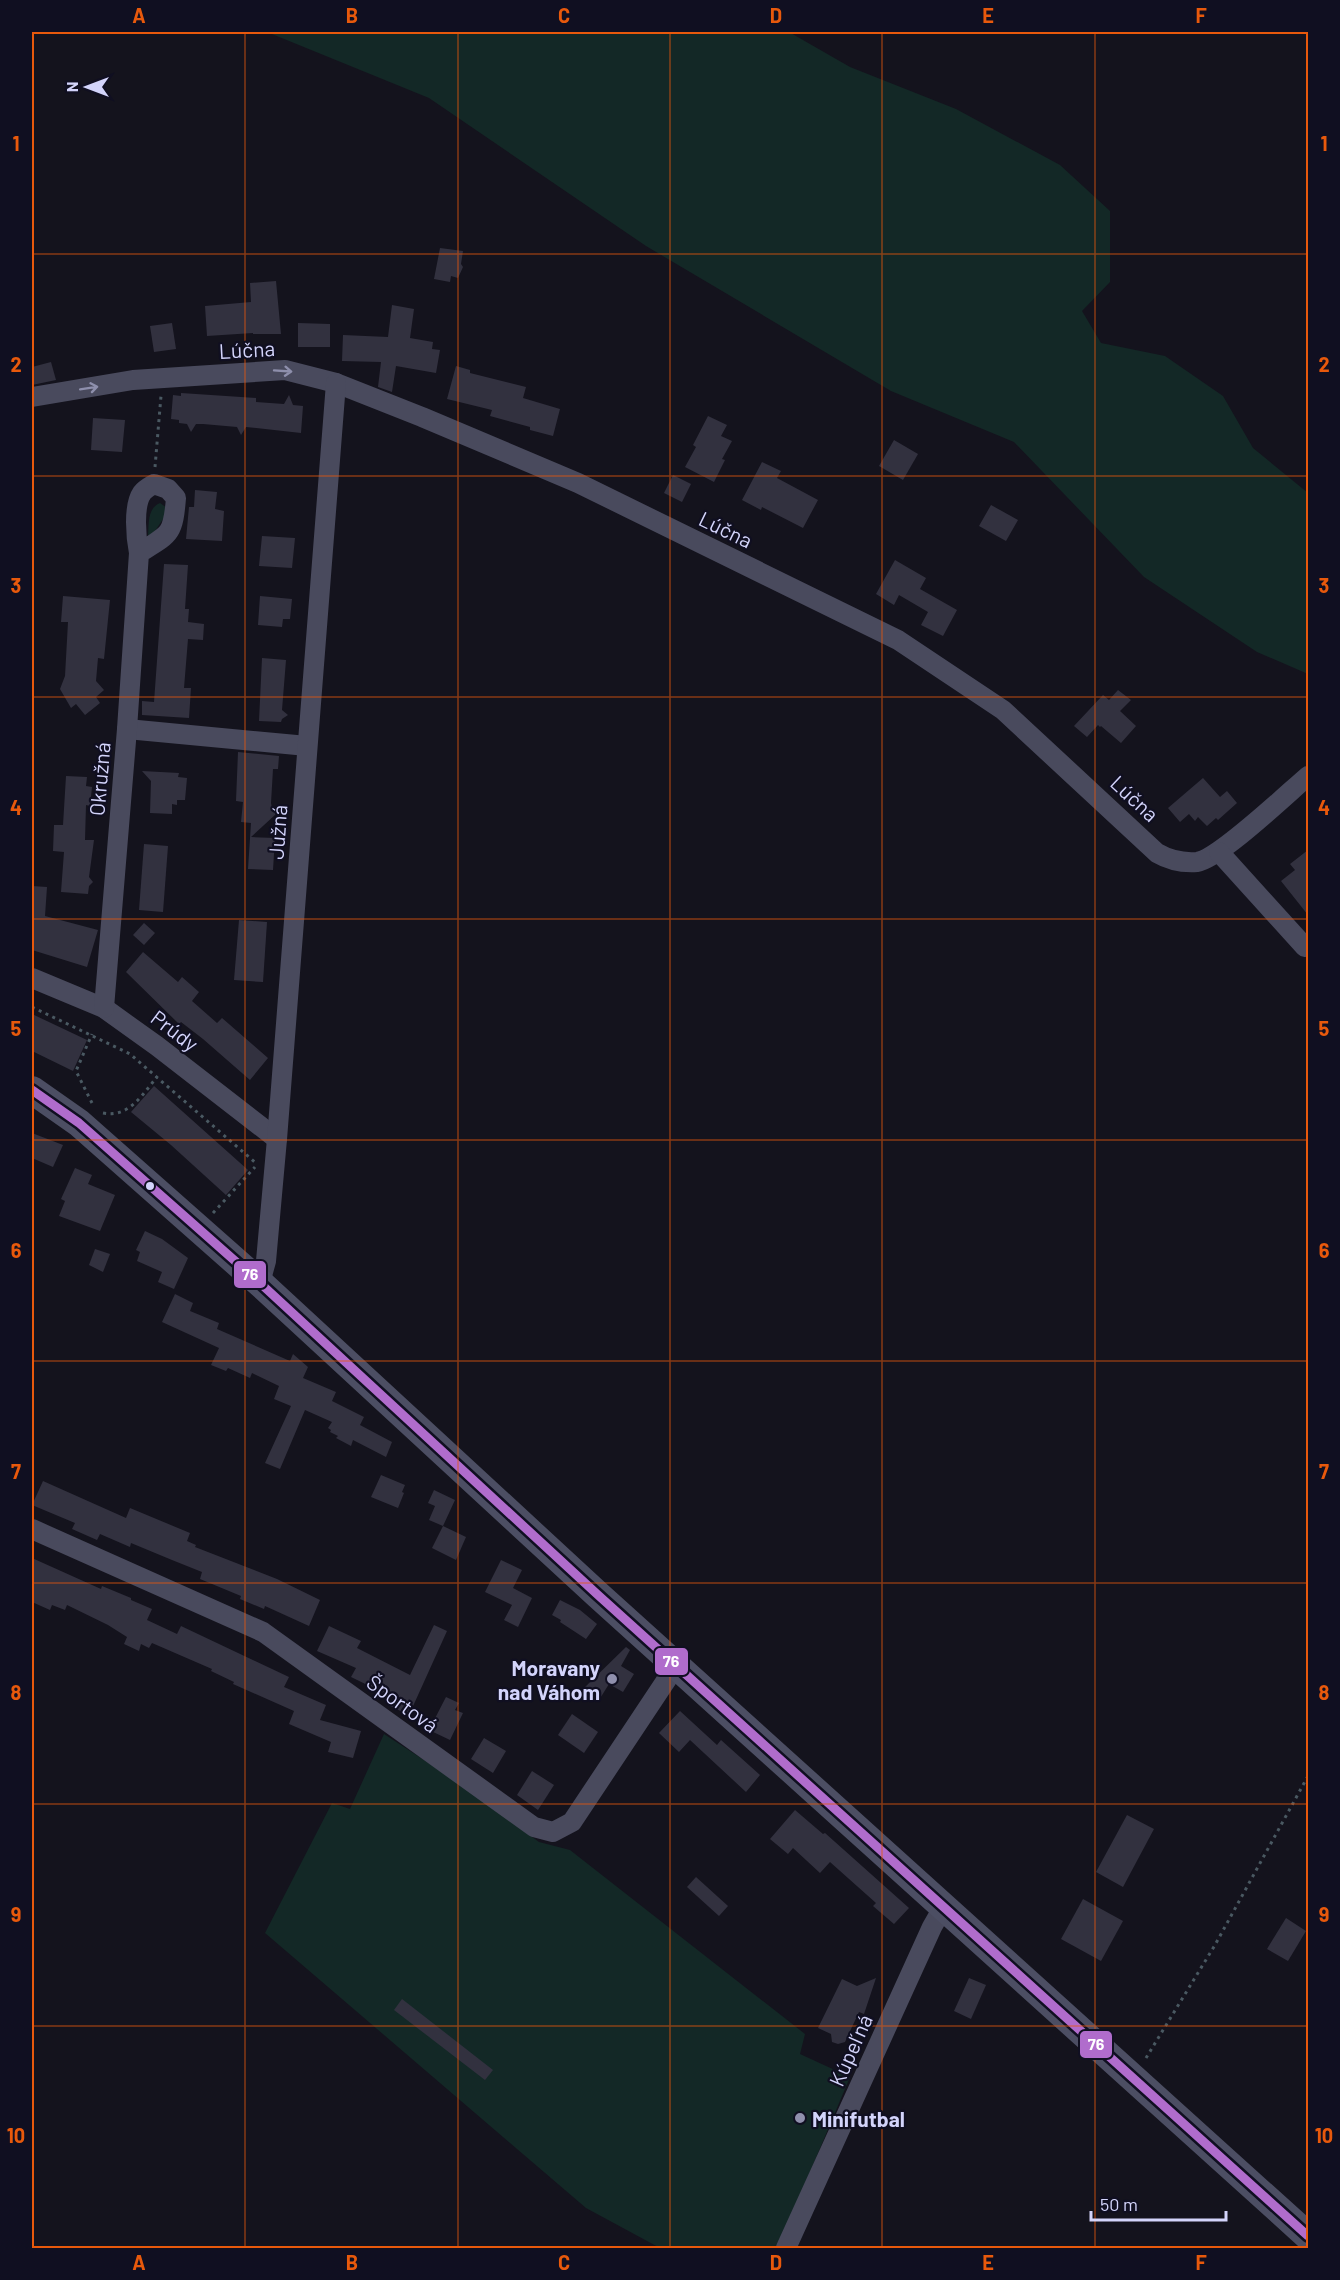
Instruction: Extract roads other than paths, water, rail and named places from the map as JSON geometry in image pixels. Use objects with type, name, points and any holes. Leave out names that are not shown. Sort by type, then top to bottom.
[{"type":"main road","points":[[32,1090],[80,1123],[260,1283],[425,1437],[1308,2236]]},
{"type":"street","name":"Lúčna","points":[[32,397],[133,380],[285,370],[336,383],[422,417],[578,483],[898,640],[1003,710],[1157,853],[1167,859],[1199,862],[1219,852],[1308,776]]},
{"type":"street","name":"Južná","points":[[260,1283],[266,1261],[278,1139],[336,383]]},
{"type":"street","name":"Okružná","points":[[104,1008],[139,553],[135,536],[138,500],[143,490],[154,484],[168,489],[176,498],[174,523],[167,536],[139,553]]},
{"type":"street","points":[[127,729],[307,746]]},
{"type":"street","points":[[1219,852],[1305,947]]},
{"type":"street","name":"Prúdy","points":[[32,978],[104,1008],[158,1046],[278,1139]]},
{"type":"street","name":"Športová","points":[[32,1529],[263,1632],[534,1827],[553,1832],[572,1822],[677,1664]]},
{"type":"street","name":"Kúpeľná","points":[[786,2248],[932,1927],[944,1906]]},
{"type":"place","name":"Moravany nad Váhom","points":[[612,1679]]},
{"type":"place","name":"Minifutbal","points":[[800,2118]]}]
